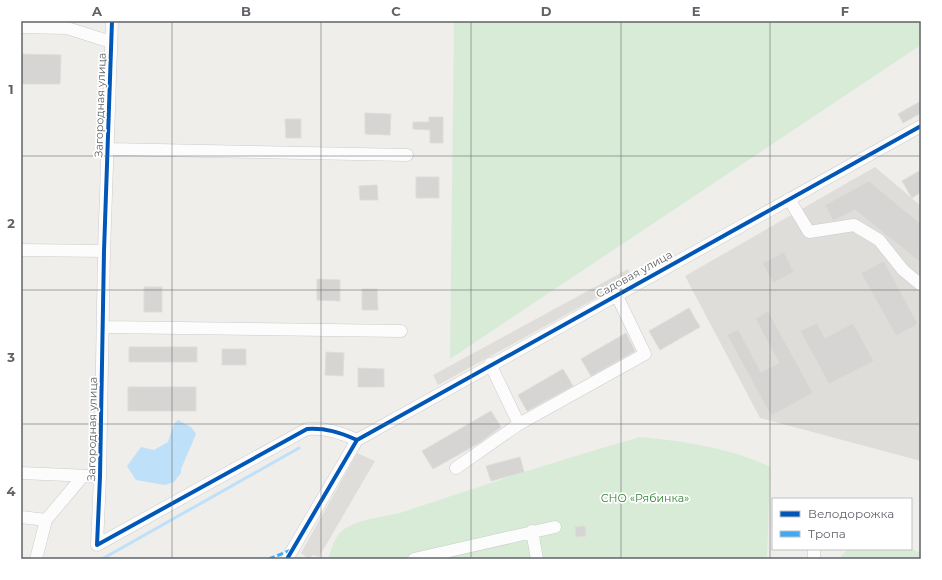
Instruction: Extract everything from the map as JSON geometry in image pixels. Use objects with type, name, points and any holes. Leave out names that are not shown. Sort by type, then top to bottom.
[{"type":"street","name":"Загородная улица","points":[[112,21],[104,251],[100,477],[97,545],[307,430],[322,429],[337,431],[357,440]]},
{"type":"street","points":[[21,27],[67,28],[112,42]]},
{"type":"street","name":"Садовая улица","points":[[357,440],[490,364],[921,126]]},
{"type":"street","points":[[108,149],[407,155]]},
{"type":"street","points":[[789,199],[809,232],[854,225],[879,240],[903,270],[921,285]]},
{"type":"street","points":[[21,250],[104,251]]},
{"type":"street","points":[[456,468],[519,424],[645,354],[616,294]]},
{"type":"street","points":[[103,327],[401,331]]},
{"type":"street","points":[[490,364],[519,424]]},
{"type":"street","points":[[288,559],[357,440]]},
{"type":"street","points":[[21,473],[100,477]]},
{"type":"street","points":[[36,559],[46,520],[83,476]]},
{"type":"street","points":[[21,516],[46,520]]},
{"type":"street","points":[[414,559],[555,527]]},
{"type":"street","points":[[532,531],[537,559]]},
{"type":"shaded area","points":[[875,167],[921,206],[921,461],[760,418],[685,276]]},
{"type":"shaded area","points":[[628,269],[633,278],[438,385],[433,375]]},
{"type":"shaded area","points":[[357,453],[375,461],[319,557],[313,555],[309,559],[301,553]]},
{"type":"green space","points":[[454,21],[921,21],[921,45],[450,359]]},
{"type":"green space","name":"СНО «Рябинка»","points":[[640,437],[706,446],[740,455],[770,467],[767,559],[328,559],[340,532],[357,523],[406,511],[552,463]]},
{"type":"green space","points":[[912,549],[921,553],[921,559],[839,559],[847,550]]},
{"type":"water","points":[[178,420],[191,427],[196,434],[181,469],[181,473],[174,482],[165,485],[136,480],[127,466],[141,447],[154,450],[168,442],[174,424]]},
{"type":"building","points":[[21,54],[61,55],[60,84],[21,84]]},
{"type":"building","points":[[921,101],[921,113],[903,123],[898,114]]},
{"type":"building","points":[[365,113],[391,114],[390,135],[365,134]]},
{"type":"building","points":[[429,117],[443,117],[443,143],[430,143],[430,130],[413,129],[413,122],[429,122]]},
{"type":"building","points":[[285,119],[301,119],[301,138],[286,138]]},
{"type":"building","points":[[921,170],[921,192],[912,198],[902,181]]},
{"type":"building","points":[[416,177],[439,177],[439,198],[416,198]]},
{"type":"building","points":[[869,181],[921,224],[921,263],[855,210],[833,221],[825,205]]},
{"type":"building","points":[[377,185],[378,200],[360,200],[359,186]]},
{"type":"building","points":[[784,252],[794,272],[773,283],[762,263]]},
{"type":"building","points":[[884,261],[918,324],[896,336],[861,273]]},
{"type":"building","points":[[317,279],[340,280],[340,301],[317,300]]},
{"type":"building","points":[[144,287],[162,287],[162,312],[144,312]]},
{"type":"building","points":[[362,289],[377,289],[378,310],[362,310]]},
{"type":"building","points":[[689,308],[700,327],[660,350],[649,331]]},
{"type":"building","points":[[768,311],[813,393],[771,416],[727,335],[738,329],[761,372],[779,363],[755,318]]},
{"type":"building","points":[[817,323],[825,338],[853,323],[874,361],[829,384],[800,331]]},
{"type":"building","points":[[626,333],[635,351],[591,376],[581,359]]},
{"type":"building","points":[[129,347],[197,347],[197,362],[129,362]]},
{"type":"building","points":[[222,349],[246,349],[246,365],[222,365]]},
{"type":"building","points":[[326,352],[344,353],[343,376],[325,375]]},
{"type":"building","points":[[358,368],[384,369],[384,387],[358,387]]},
{"type":"building","points":[[563,369],[573,386],[527,411],[518,395]]},
{"type":"building","points":[[128,387],[196,387],[196,411],[128,411]]},
{"type":"building","points":[[491,411],[501,427],[479,443],[433,469],[422,451]]},
{"type":"building","points":[[520,457],[524,472],[491,481],[486,466]]},
{"type":"building","points":[[585,526],[586,536],[576,537],[575,527]]},
{"type":"waterway","points":[[102,559],[299,448]]},
{"type":"marked path","points":[[269,559],[291,550]]},
{"type":"cycle path","points":[[112,21],[104,251],[100,477],[97,545],[307,429],[332,431],[357,440]]},
{"type":"cycle path","points":[[287,559],[357,440],[921,126]]}]
